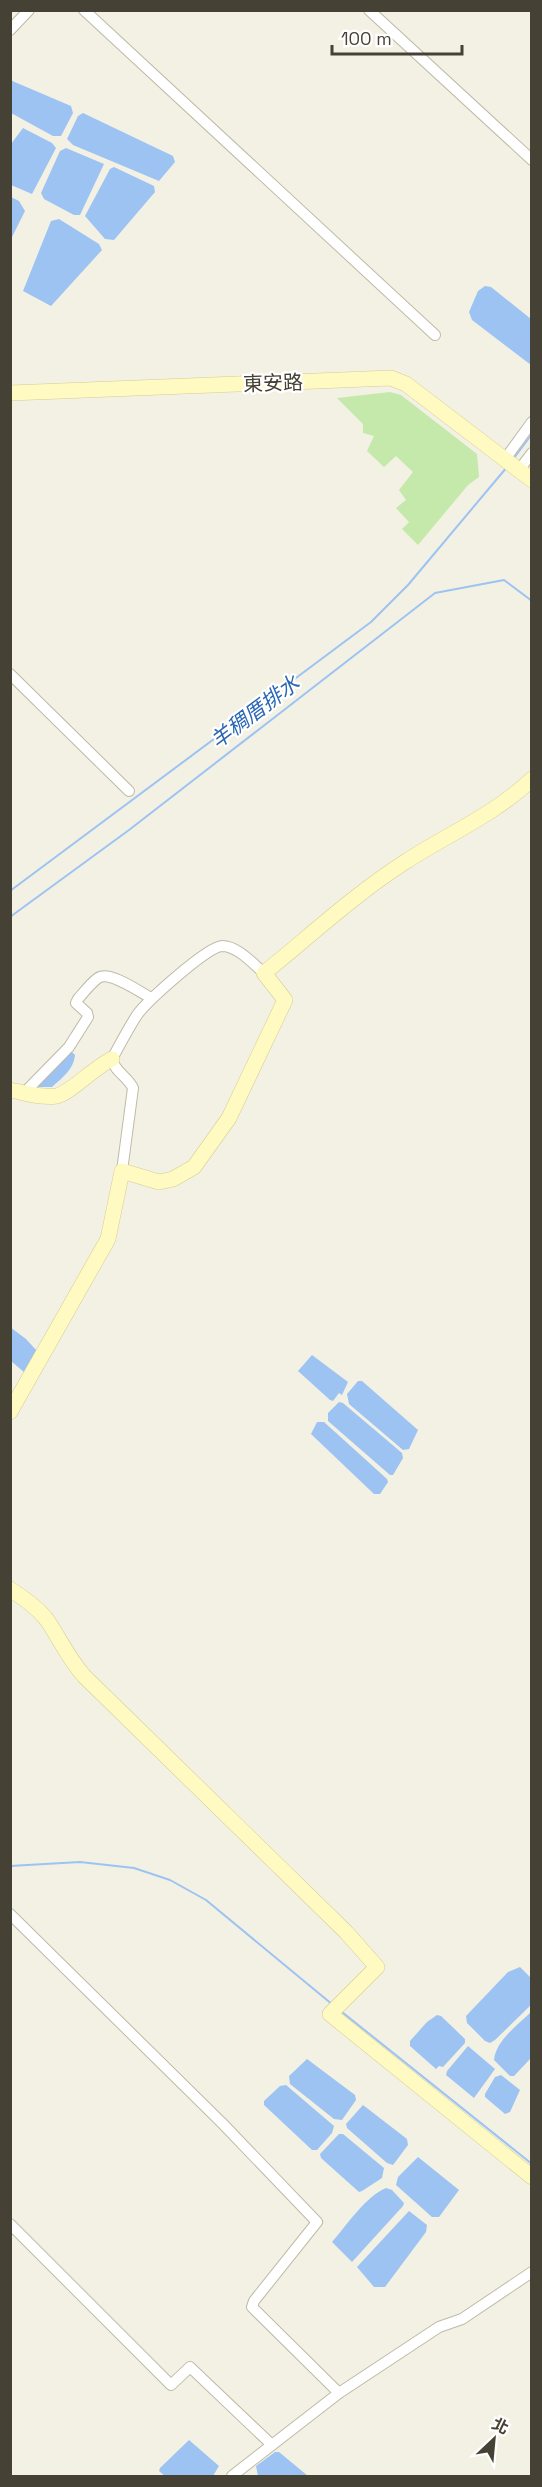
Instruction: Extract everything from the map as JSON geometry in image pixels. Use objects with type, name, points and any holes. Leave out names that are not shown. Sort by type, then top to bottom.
[{"type":"street","points":[[10,30],[29,10]]},
{"type":"street","points":[[84,10],[435,335]]},
{"type":"street","points":[[369,10],[531,160]]},
{"type":"street","name":"東安路","points":[[10,393],[391,378],[406,384],[531,480]]},
{"type":"street","points":[[512,464],[531,422]]},
{"type":"street","points":[[512,464],[531,453]]},
{"type":"street","points":[[10,674],[129,791]]},
{"type":"street","points":[[264,973],[402,864],[434,843],[478,820],[515,795],[531,779]]},
{"type":"street","points":[[17,1091],[39,1096],[60,1095],[112,1059],[137,1014],[151,998],[210,951],[222,946],[235,950],[264,973],[285,1000],[229,1118],[194,1167],[173,1179],[159,1182],[122,1171]]},
{"type":"street","points":[[17,1091],[77,1038],[88,1017],[87,1012],[76,1003],[99,978],[105,975],[114,978],[151,998]]},
{"type":"street","points":[[10,1412],[108,1239],[122,1171],[133,1088],[131,1082],[113,1064],[112,1059]]},
{"type":"street","points":[[10,1589],[36,1607],[47,1620],[70,1660],[84,1676],[346,1932],[377,1966],[330,2014],[531,2177]]},
{"type":"street","points":[[10,1914],[313,2216],[317,2222],[254,2301],[252,2307],[339,2393]]},
{"type":"street","points":[[10,2224],[171,2385],[190,2367],[272,2445]]},
{"type":"street","points":[[232,2476],[339,2393],[439,2327],[462,2319],[531,2272]]},
{"type":"green space","points":[[390,392],[401,395],[477,454],[479,477],[468,485],[418,545],[402,529],[409,522],[396,508],[406,500],[399,490],[413,472],[396,456],[384,467],[367,451],[374,436],[363,433],[363,424],[337,398]]},
{"type":"water","points":[[10,80],[71,106],[73,113],[61,136],[53,136],[11,113]]},
{"type":"water","points":[[83,113],[173,156],[175,162],[159,181],[73,145],[67,139],[78,116]]},
{"type":"water","points":[[23,128],[52,143],[56,148],[32,194],[11,185],[11,144]]},
{"type":"water","points":[[66,148],[104,164],[80,215],[74,215],[44,199],[41,193],[60,151]]},
{"type":"water","points":[[114,167],[154,186],[155,192],[114,240],[105,239],[85,216],[110,169]]},
{"type":"water","points":[[11,197],[19,201],[25,211],[11,239]]},
{"type":"water","points":[[59,219],[99,244],[102,250],[51,306],[23,291],[51,221]]},
{"type":"water","points":[[485,286],[491,287],[531,319],[531,365],[472,320],[469,312],[478,291]]},
{"type":"water","points":[[71,1051],[75,1055],[74,1060],[63,1077],[52,1087],[34,1087]]},
{"type":"water","points":[[10,1327],[37,1351],[25,1373],[11,1361]]},
{"type":"water","points":[[312,1355],[348,1382],[342,1395],[339,1393],[333,1401],[298,1371]]},
{"type":"water","points":[[358,1381],[362,1381],[418,1430],[409,1449],[403,1450],[349,1404],[347,1394]]},
{"type":"water","points":[[339,1402],[402,1453],[403,1458],[393,1475],[390,1475],[328,1421],[328,1413]]},
{"type":"water","points":[[317,1422],[324,1422],[387,1479],[388,1482],[380,1494],[374,1494],[311,1434]]},
{"type":"water","points":[[520,1967],[531,1978],[531,2005],[495,2040],[490,2043],[485,2041],[467,2023],[466,2016],[508,1972]]},
{"type":"water","points":[[531,2012],[531,2058],[514,2076],[510,2076],[494,2060],[496,2053],[508,2033]]},
{"type":"water","points":[[437,2015],[441,2016],[465,2039],[465,2043],[443,2067],[439,2066],[436,2069],[410,2046],[410,2041],[427,2022]]},
{"type":"water","points":[[468,2046],[495,2069],[474,2098],[446,2075]]},
{"type":"water","points":[[307,2059],[355,2095],[356,2100],[342,2120],[334,2119],[290,2084],[289,2076]]},
{"type":"water","points":[[501,2075],[520,2090],[510,2112],[505,2114],[485,2097],[495,2077]]},
{"type":"water","points":[[286,2085],[334,2126],[332,2133],[317,2150],[312,2150],[264,2105],[264,2101],[280,2086]]},
{"type":"water","points":[[363,2105],[407,2139],[408,2145],[393,2165],[387,2163],[347,2128],[346,2124]]},
{"type":"water","points":[[339,2134],[343,2134],[384,2168],[382,2178],[359,2192],[321,2158],[320,2154]]},
{"type":"water","points":[[418,2157],[459,2190],[439,2217],[432,2217],[396,2185],[398,2177]]},
{"type":"water","points":[[386,2188],[392,2190],[404,2203],[403,2206],[352,2262],[332,2242],[371,2197]]},
{"type":"water","points":[[409,2211],[427,2225],[426,2232],[385,2287],[374,2287],[357,2267]]},
{"type":"water","points":[[189,2440],[219,2466],[213,2476],[165,2476],[159,2471],[160,2468]]},
{"type":"water","points":[[275,2452],[279,2452],[308,2476],[258,2476],[256,2466]]},
{"type":"waterway","points":[[514,458],[532,434]]},
{"type":"waterway","points":[[10,891],[371,622],[408,585],[507,467]]},
{"type":"waterway","name":"羊稠厝排水","points":[[10,917],[129,830],[435,593],[504,580],[532,601]]},
{"type":"waterway","points":[[10,1866],[80,1862],[134,1868],[170,1880],[206,1900],[333,2005]]},
{"type":"waterway","points":[[342,2012],[532,2164]]}]
